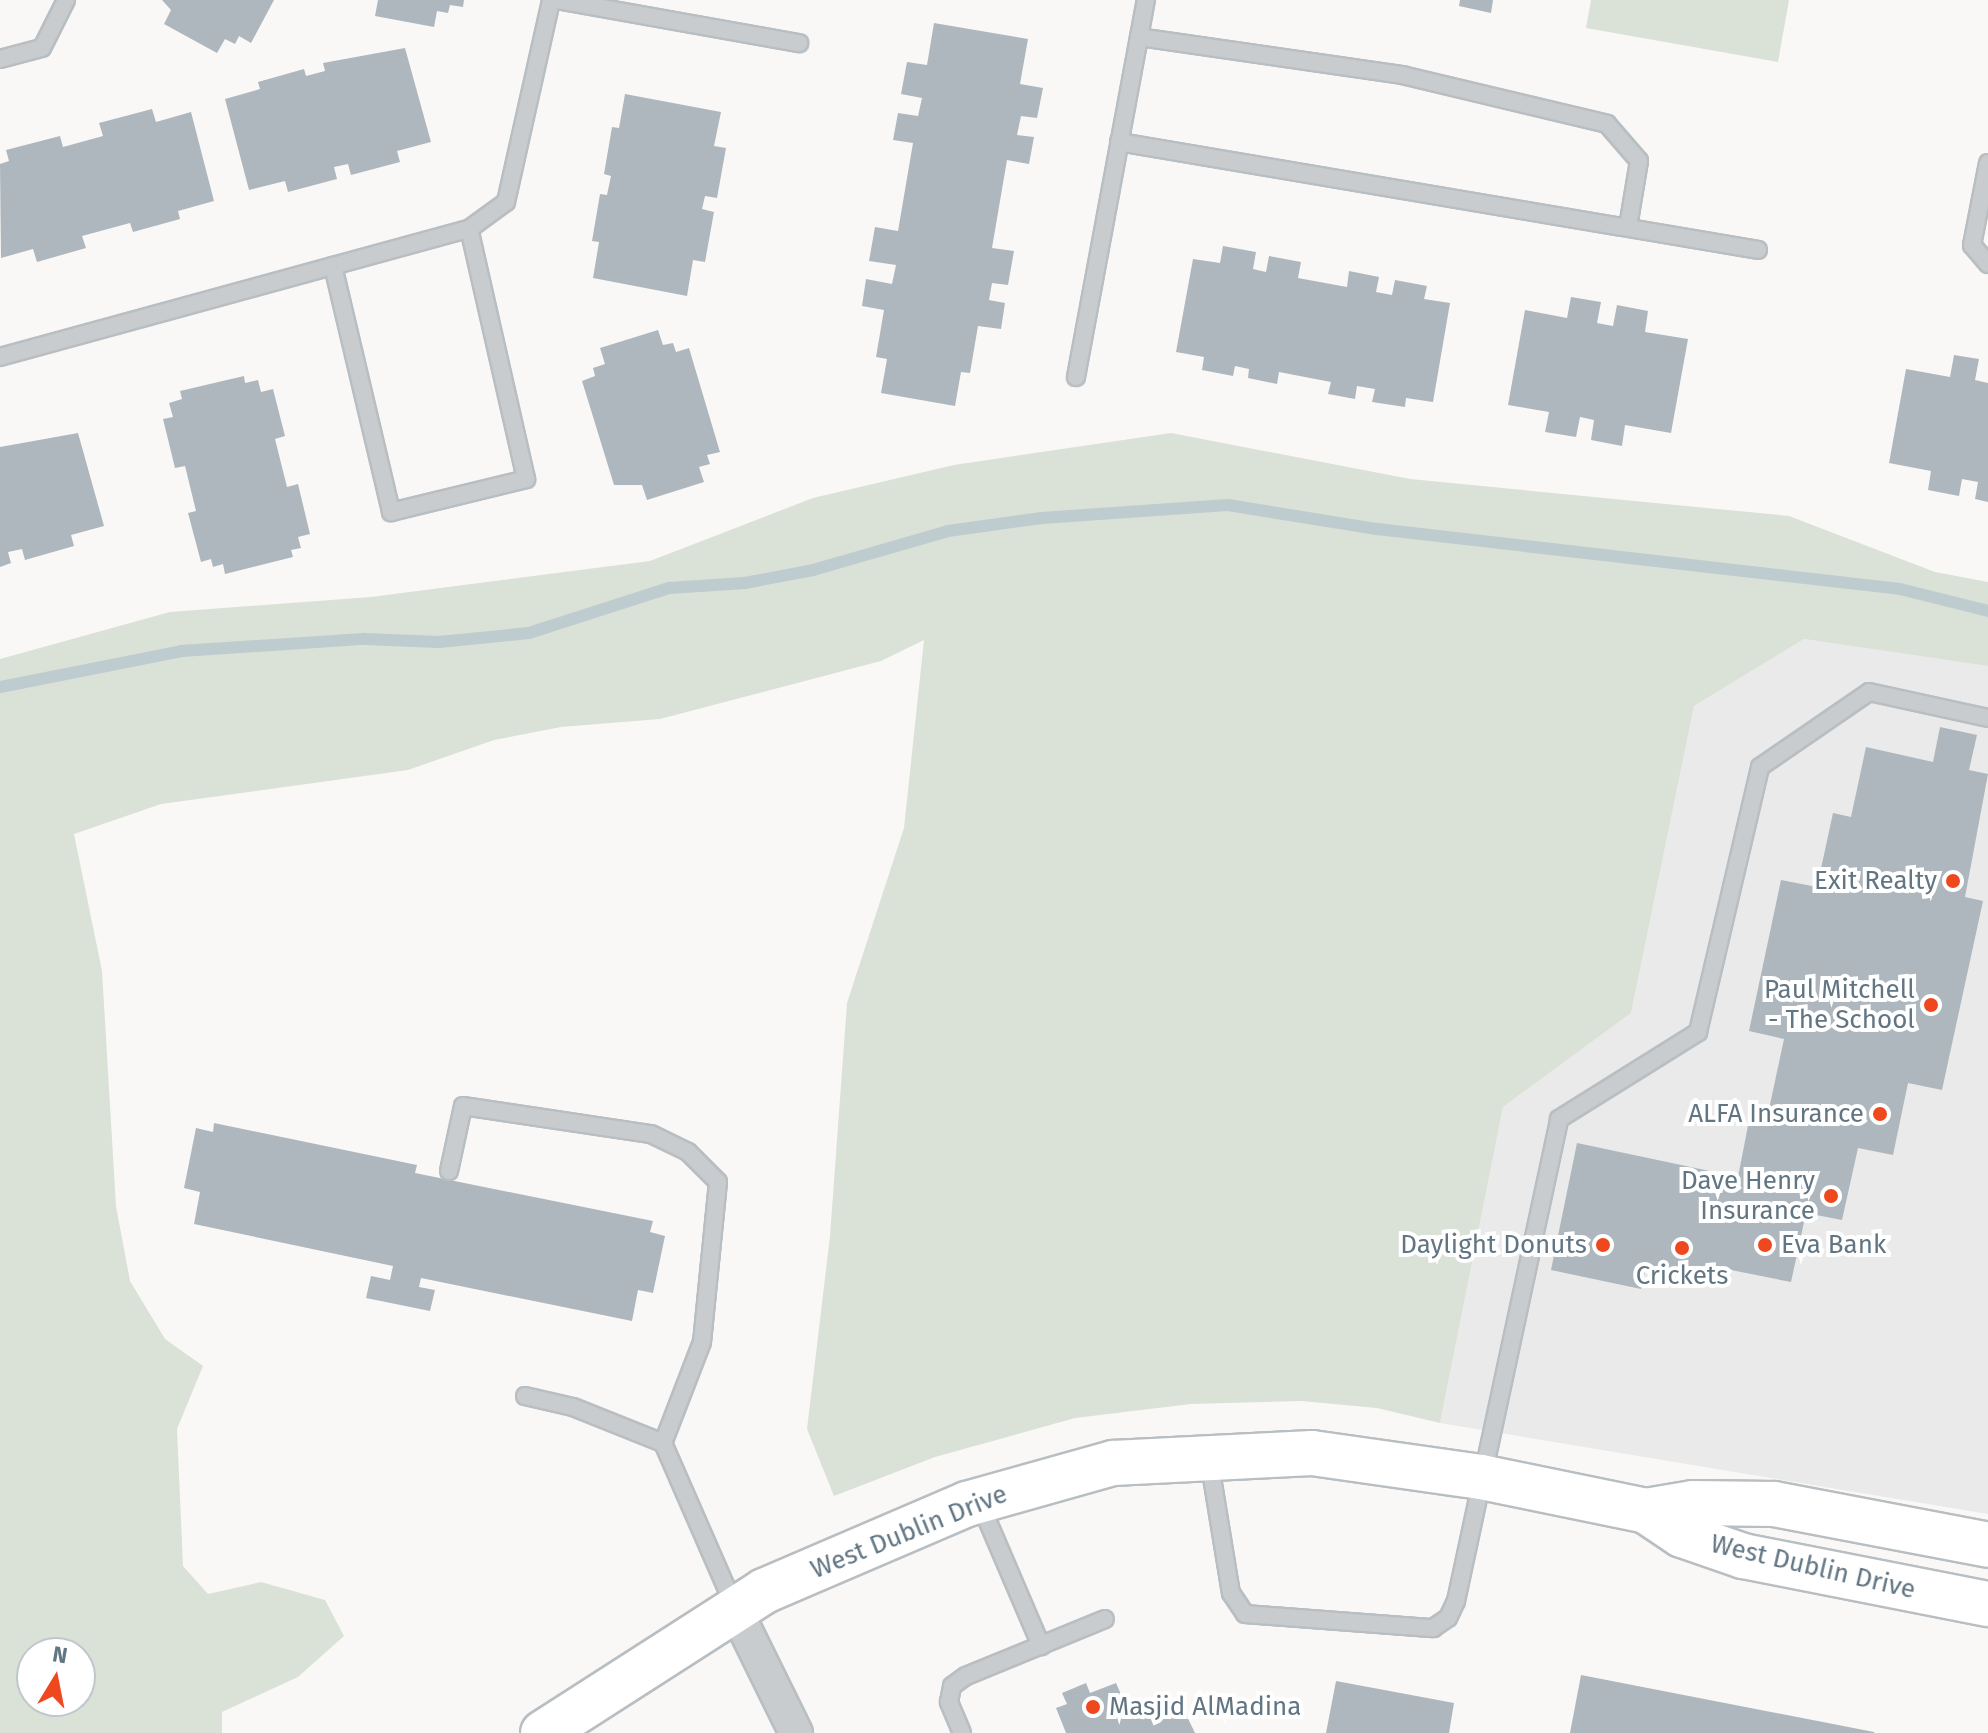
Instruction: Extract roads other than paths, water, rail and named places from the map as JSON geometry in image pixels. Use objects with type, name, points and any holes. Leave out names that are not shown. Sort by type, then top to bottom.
[{"type":"street","name":"West Dublin Drive","points":[[543,1733],[764,1591],[978,1500],[1113,1463],[1312,1453],[1481,1477],[1646,1511],[1693,1503],[1774,1504],[1988,1545]]},
{"type":"street","name":"West Dublin Drive","points":[[1646,1511],[1682,1535],[1743,1556],[1988,1604]]},
{"type":"street","points":[[735,1609],[796,1733]]},
{"type":"lane","points":[[0,59],[42,48],[66,0]]},
{"type":"lane","points":[[0,357],[469,229],[506,202],[551,0]]},
{"type":"lane","points":[[557,0],[799,43]]},
{"type":"lane","points":[[1076,377],[1146,0]]},
{"type":"lane","points":[[1139,37],[1402,75],[1607,124],[1639,161],[1628,227]]},
{"type":"lane","points":[[1119,142],[1758,250]]},
{"type":"lane","points":[[1988,163],[1972,245],[1988,264]]},
{"type":"lane","points":[[333,266],[391,512],[526,479],[469,229]]},
{"type":"lane","points":[[1209,1456],[1231,1593],[1245,1614],[1433,1628],[1448,1618],[1456,1601],[1559,1119],[1698,1032],[1760,767],[1869,692],[1988,718]]},
{"type":"lane","points":[[449,1171],[463,1106],[651,1134],[688,1152],[718,1182],[702,1342],[663,1443],[735,1609]]},
{"type":"lane","points":[[525,1396],[573,1407],[663,1443]]},
{"type":"lane","points":[[978,1500],[1041,1646]]},
{"type":"lane","points":[[962,1733],[949,1702],[952,1686],[966,1676],[1105,1619]]},
{"type":"waterway","points":[[0,687],[181,651],[364,639],[439,642],[529,633],[669,588],[745,583],[813,570],[948,531],[1042,518],[1228,505],[1377,529],[1900,589],[1988,611]]},
{"type":"place","name":"Exit Realty","points":[[1953,881]]},
{"type":"place","name":"Paul Mitchell - The School","points":[[1931,1005]]},
{"type":"place","name":"ALFA Insurance","points":[[1880,1114]]},
{"type":"place","name":"Dave Henry Insurance","points":[[1831,1196]]},
{"type":"place","name":"Daylight Donuts","points":[[1603,1245]]},
{"type":"place","name":"Eva Bank","points":[[1765,1245]]},
{"type":"place","name":"Crickets","points":[[1682,1248]]},
{"type":"place","name":"Masjid AlMadina","points":[[1093,1707]]}]
